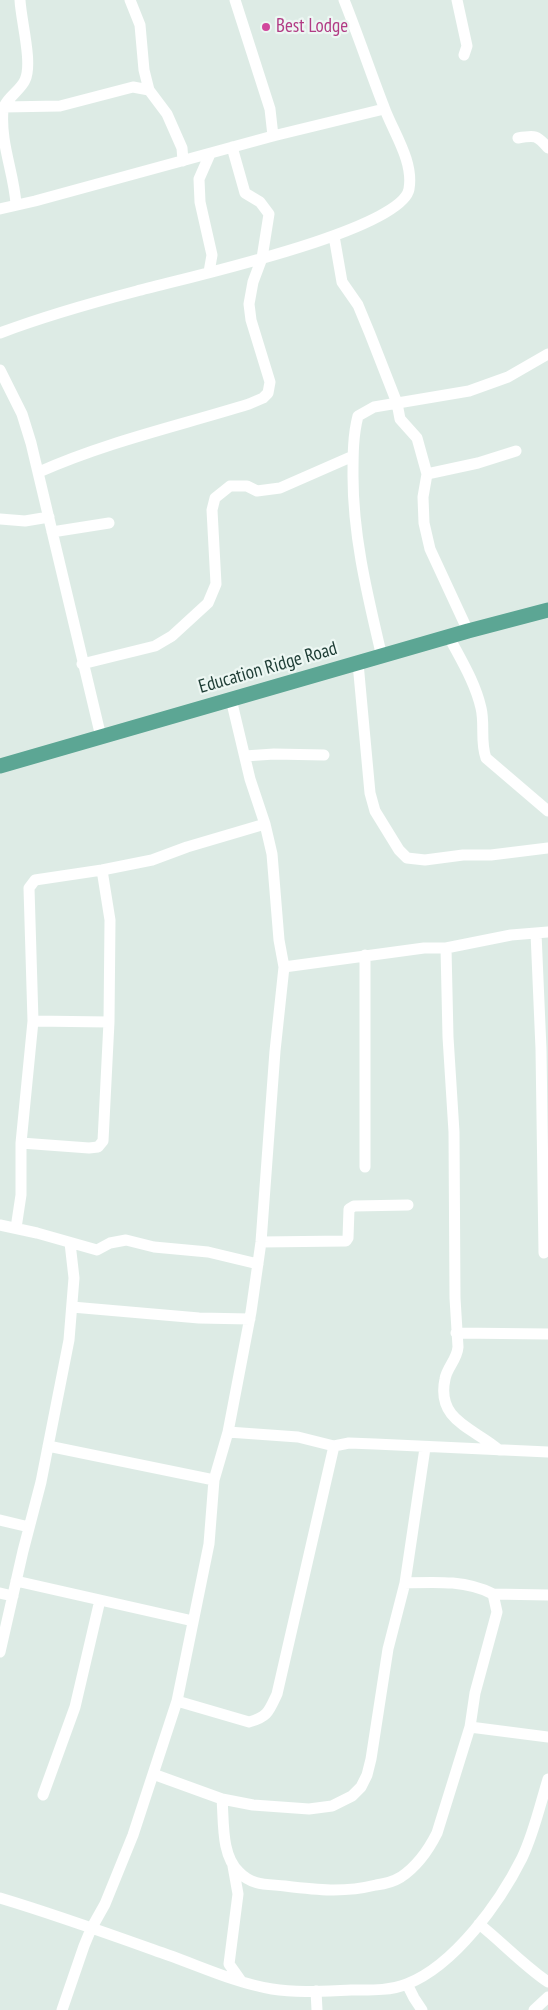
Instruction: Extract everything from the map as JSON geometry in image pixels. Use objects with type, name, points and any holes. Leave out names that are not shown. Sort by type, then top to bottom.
[{"type":"main road","name":"Education Ridge Road","points":[[0,766],[468,631],[548,610]]},
{"type":"street","points":[[16,204],[15,185],[9,173],[4,148],[3,107],[25,81],[28,71],[28,56],[20,0]]},
{"type":"street","points":[[130,0],[140,25],[144,70],[148,90],[167,114],[182,148],[183,161]]},
{"type":"street","points":[[235,0],[270,109],[273,136]]},
{"type":"street","points":[[0,334],[67,310],[262,258],[334,236],[390,212],[406,198],[409,189],[403,148],[384,109],[344,0]]},
{"type":"street","points":[[457,0],[467,46],[464,55]]},
{"type":"street","points":[[3,107],[60,106],[133,88],[148,90]]},
{"type":"street","points":[[0,208],[273,136],[384,109]]},
{"type":"street","points":[[518,138],[534,135],[540,138],[548,148]]},
{"type":"street","points":[[39,472],[74,456],[263,398],[268,393],[270,382],[251,320],[249,304],[262,258],[270,214],[260,202],[245,193],[232,147]]},
{"type":"street","points":[[209,272],[212,255],[200,202],[199,179],[210,154]]},
{"type":"street","points":[[334,236],[342,282],[358,305],[397,404],[400,419],[417,438],[427,474],[424,498],[424,523],[430,549],[468,631]]},
{"type":"street","points":[[382,657],[362,573],[353,500],[352,456],[354,429],[358,416],[374,407],[469,391],[508,377],[548,354]]},
{"type":"street","points":[[0,370],[22,414],[39,472],[82,664],[101,737]]},
{"type":"street","points":[[427,474],[478,463],[516,451]]},
{"type":"street","points":[[82,664],[155,646],[172,636],[208,603],[216,584],[212,510],[215,498],[230,486],[247,486],[257,491],[280,488],[352,456]]},
{"type":"street","points":[[0,519],[25,521],[49,517]]},
{"type":"street","points":[[52,532],[109,523]]},
{"type":"street","points":[[449,637],[475,685],[482,710],[483,750],[486,758],[548,811]]},
{"type":"street","points":[[358,663],[370,794],[375,810],[399,850],[407,858],[425,860],[548,848]]},
{"type":"street","points":[[62,2010],[91,1929],[112,1888],[133,1835],[177,1701],[209,1544],[214,1480],[228,1432],[250,1319],[262,1242],[275,1051],[284,967],[279,940],[272,854],[265,824],[250,780],[231,699]]},
{"type":"street","points":[[245,756],[274,754],[324,755]]},
{"type":"street","points":[[16,1228],[20,1195],[21,1143],[34,1022],[30,888],[35,880],[152,860],[187,847],[265,824]]},
{"type":"street","points":[[21,1143],[90,1148],[98,1146],[103,1141],[109,1022],[110,920],[102,870]]},
{"type":"street","points":[[284,967],[424,948],[446,948],[511,935],[542,932],[541,1049],[544,1253]]},
{"type":"street","points":[[446,948],[448,1036],[454,1132],[456,1332],[458,1355],[445,1378],[446,1404],[449,1413],[459,1423],[499,1450]]},
{"type":"street","points":[[365,1166],[366,955]]},
{"type":"street","points":[[34,1022],[109,1022]]},
{"type":"street","points":[[262,1242],[346,1241],[348,1238],[349,1210],[354,1206],[408,1205]]},
{"type":"street","points":[[0,1225],[97,1250],[110,1243],[126,1240],[154,1247],[208,1252],[258,1264]]},
{"type":"street","points":[[0,1652],[29,1527],[42,1482],[69,1340],[74,1278],[70,1243]]},
{"type":"street","points":[[72,1307],[200,1318],[250,1319]]},
{"type":"street","points":[[456,1332],[548,1334]]},
{"type":"street","points":[[228,1432],[298,1437],[334,1446],[349,1443],[425,1448],[548,1452]]},
{"type":"street","points":[[48,1446],[214,1480]]},
{"type":"street","points":[[177,1701],[249,1722],[261,1719],[269,1712],[277,1694],[334,1446]]},
{"type":"street","points":[[153,1774],[222,1799],[274,1807],[332,1806],[352,1796],[361,1787],[367,1775],[371,1759],[388,1649],[405,1583],[425,1448]]},
{"type":"street","points":[[0,1520],[29,1527]]},
{"type":"street","points":[[16,1581],[193,1621]]},
{"type":"street","points":[[405,1583],[439,1582],[468,1584],[493,1594],[548,1595]]},
{"type":"street","points":[[0,1593],[12,1596]]},
{"type":"street","points":[[233,1866],[246,1879],[255,1883],[321,1891],[363,1888],[393,1881],[410,1870],[431,1845],[437,1833],[470,1728],[475,1693],[497,1612],[493,1594]]},
{"type":"street","points":[[43,1795],[75,1707],[100,1600]]},
{"type":"street","points":[[470,1728],[548,1737]]},
{"type":"street","points":[[0,1898],[56,1915],[241,1981],[272,1989],[316,1991],[378,1990],[407,1984],[438,1966],[458,1947],[479,1924],[507,1885],[523,1856],[548,1779]]},
{"type":"street","points":[[222,1799],[227,1848],[233,1866],[238,1894],[229,1964],[241,1981]]},
{"type":"street","points":[[479,1924],[505,1945],[520,1962],[548,1982]]},
{"type":"street","points":[[407,1984],[422,2010]]},
{"type":"street","points":[[316,1991],[317,2010]]},
{"type":"street","points":[[534,2010],[548,1997]]},
{"type":"place","name":"Best Lodge","points":[[266,27]]}]
